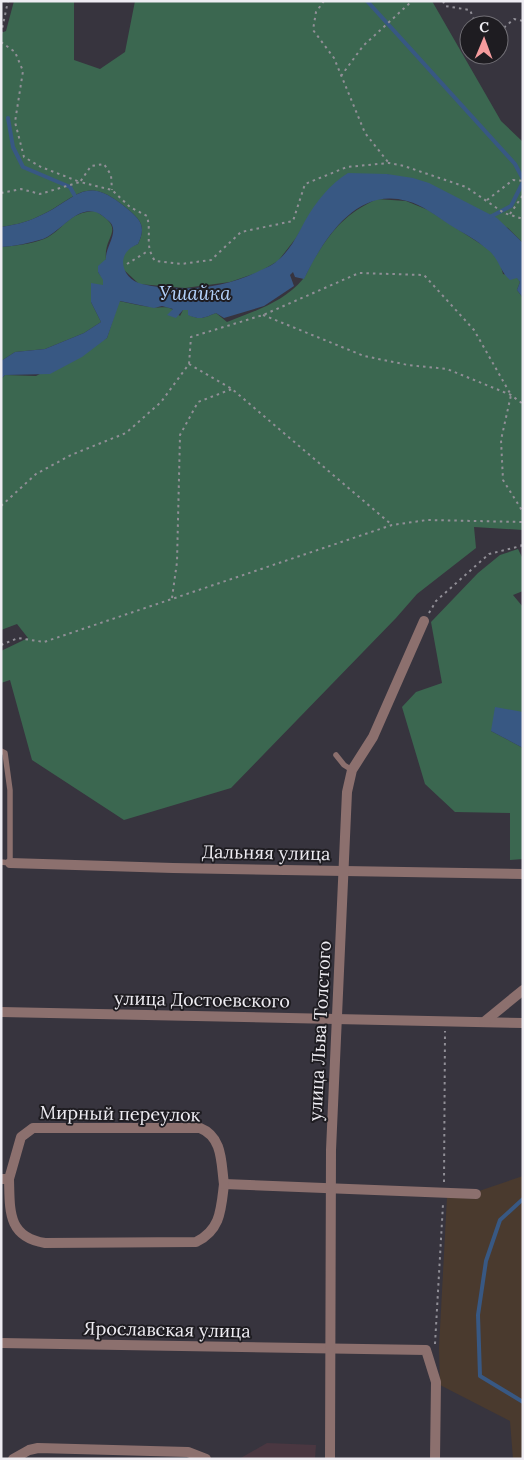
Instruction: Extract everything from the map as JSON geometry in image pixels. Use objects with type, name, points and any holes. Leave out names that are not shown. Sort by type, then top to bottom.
[{"type":"street","name":"улица Льва Толстого","points":[[330,1459],[333,1187],[331,1150],[347,792],[352,770],[373,737],[424,621]]},
{"type":"street","name":"Дальняя улица","points":[[5,862],[173,868],[523,874]]},
{"type":"street","points":[[484,1022],[523,990]]},
{"type":"street","name":"улица Достоевского","points":[[1,1012],[523,1023]]},
{"type":"street","name":"Мирный переулок","points":[[33,1128],[200,1128],[207,1131],[217,1142],[224,1184],[218,1222],[213,1231],[196,1242],[45,1243],[26,1237],[13,1222],[5,1179],[21,1137],[33,1128]]},
{"type":"street","points":[[224,1184],[476,1194]]},
{"type":"street","name":"Ярославская улица","points":[[1,1343],[426,1350],[436,1382],[435,1459]]},
{"type":"street","points":[[13,1459],[29,1450],[38,1448],[188,1452],[206,1459]]},
{"type":"lane","points":[[1,751],[5,754],[10,790],[5,862]]},
{"type":"lane","points":[[336,755],[344,765],[352,770]]},
{"type":"path","points":[[1,34],[8,1]]},
{"type":"path","points":[[324,1],[316,12],[312,30],[334,58],[364,133],[389,163]]},
{"type":"path","points":[[341,76],[363,46],[412,1]]},
{"type":"path","points":[[443,1],[445,6],[470,10],[472,15]]},
{"type":"path","points":[[509,23],[514,19],[523,21]]},
{"type":"path","points":[[1,42],[15,52],[23,71],[15,122],[24,157],[41,168],[80,182],[112,190],[130,207],[146,216],[149,227],[148,251],[156,261],[181,264],[212,260],[241,232],[293,220],[305,184],[347,167],[389,163],[404,166],[466,187],[504,213],[523,219]]},
{"type":"path","points":[[1,193],[21,189],[40,194],[70,187],[80,182],[91,166],[104,164],[111,175],[112,190]]},
{"type":"path","points":[[486,201],[513,180],[523,181]]},
{"type":"path","points":[[510,214],[523,195]]},
{"type":"path","points":[[127,264],[148,251]]},
{"type":"path","points":[[1,506],[36,474],[71,455],[126,433],[161,402],[189,364],[191,337],[263,315],[359,273],[424,275],[474,330],[511,395],[501,440],[503,480],[523,512]]},
{"type":"path","points":[[263,315],[364,356],[408,365],[447,368],[511,395],[523,404]]},
{"type":"path","points":[[189,364],[232,388],[392,525]]},
{"type":"path","points":[[172,598],[177,562],[180,436],[198,402],[232,388]]},
{"type":"path","points":[[1,645],[18,638],[44,642],[392,525],[427,520],[523,522]]},
{"type":"path","points":[[424,621],[436,601],[489,554],[522,547],[523,541]]},
{"type":"shaded area","points":[[523,1176],[523,1459],[513,1459],[510,1421],[440,1385],[439,1348],[447,1197],[478,1199],[479,1191]]},
{"type":"shaded area","points":[[267,1443],[316,1445],[315,1459],[239,1459]]},
{"type":"green space","points":[[14,1],[74,1],[74,60],[100,69],[125,52],[135,1],[432,1],[459,48],[459,65],[469,65],[501,121],[523,142],[523,243],[508,228],[387,174],[369,174],[318,202],[296,238],[278,261],[259,272],[230,282],[185,288],[139,284],[123,269],[122,258],[128,248],[138,244],[142,234],[142,226],[130,211],[101,192],[91,190],[81,192],[35,218],[23,223],[1,227],[1,33],[6,31]]},
{"type":"green space","points":[[377,199],[406,201],[428,210],[490,250],[500,263],[503,274],[517,277],[520,282],[517,290],[523,298],[523,530],[474,527],[476,548],[417,594],[231,788],[124,820],[32,760],[10,680],[1,683],[1,651],[28,638],[17,624],[1,630],[1,379],[5,375],[36,376],[107,338],[119,301],[147,307],[166,307],[180,316],[183,310],[188,310],[189,315],[197,318],[203,318],[216,313],[227,322],[258,310],[277,300],[295,287],[303,279],[321,248],[341,223],[356,210]]},
{"type":"green space","points":[[95,211],[110,223],[112,228],[106,251],[106,259],[98,272],[104,280],[103,286],[91,302],[101,322],[84,333],[45,349],[15,352],[1,361],[1,247],[44,239],[72,218],[86,212]]},
{"type":"green space","points":[[518,549],[523,559],[523,591],[513,595],[523,607],[523,712],[491,731],[523,748],[523,859],[510,860],[510,813],[455,812],[425,784],[402,707],[416,692],[442,683],[431,622],[478,573],[500,555]]},
{"type":"water","name":"Ушайка","points":[[348,173],[387,174],[413,178],[429,183],[497,218],[523,243],[523,298],[517,290],[520,282],[517,278],[510,280],[492,253],[479,243],[418,205],[389,198],[372,201],[357,209],[343,220],[321,248],[304,279],[295,277],[293,272],[290,275],[294,286],[264,306],[224,318],[216,313],[203,318],[197,318],[188,315],[188,310],[183,310],[176,318],[167,315],[173,309],[162,306],[154,308],[120,301],[107,338],[82,357],[50,374],[5,375],[1,379],[1,361],[15,352],[45,349],[84,333],[101,322],[91,302],[91,283],[103,285],[103,280],[98,272],[98,266],[106,259],[113,229],[111,223],[104,217],[96,212],[87,211],[72,218],[43,239],[1,247],[1,227],[23,223],[35,218],[81,192],[91,190],[102,192],[130,211],[142,226],[142,234],[138,244],[130,248],[123,260],[126,272],[135,282],[157,287],[203,288],[247,276],[267,267],[282,257],[319,201],[336,182]]},
{"type":"water","points":[[495,707],[523,712],[523,748],[491,731]]},
{"type":"waterway","points":[[367,1],[515,164],[523,179]]},
{"type":"waterway","points":[[8,118],[13,147],[23,167],[70,187],[76,198]]},
{"type":"waterway","points":[[490,217],[511,206],[523,182]]},
{"type":"waterway","points":[[523,1199],[500,1220],[486,1261],[478,1315],[480,1376],[523,1402]]}]
